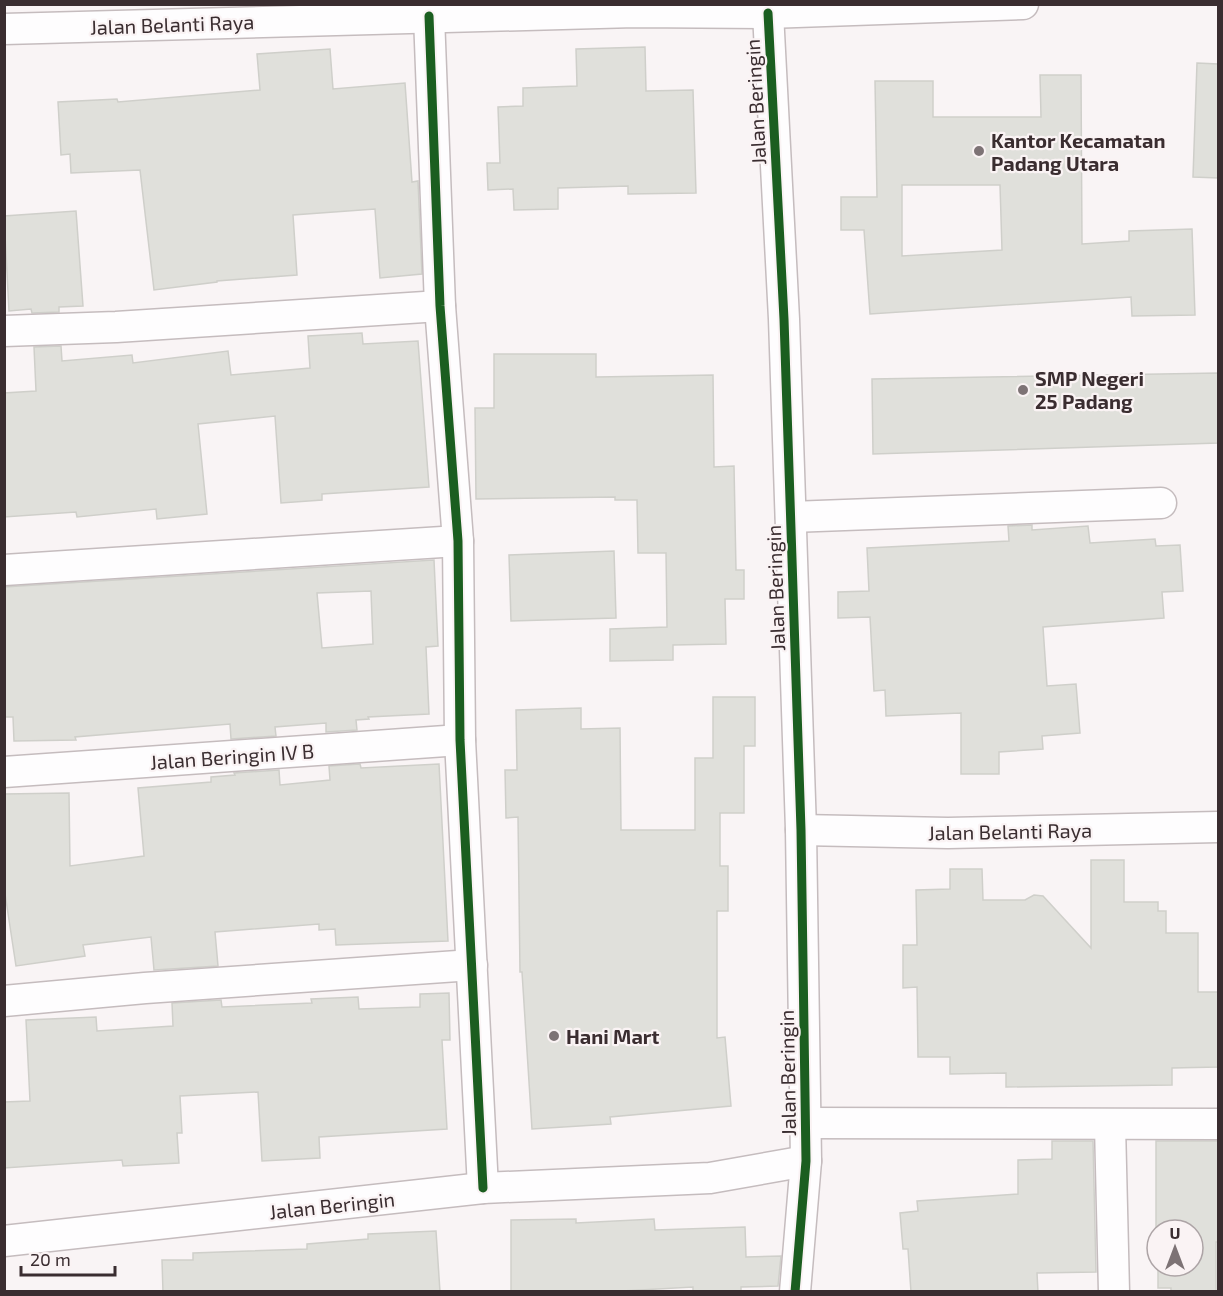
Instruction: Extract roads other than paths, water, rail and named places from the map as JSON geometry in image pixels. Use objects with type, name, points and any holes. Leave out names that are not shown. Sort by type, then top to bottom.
[{"type":"street","name":"Jalan Belanti Raya","points":[[4,29],[127,15],[429,16],[635,12],[768,13],[1023,4]]},
{"type":"street","name":"Jalan Beringin","points":[[4,1241],[483,1188],[710,1178],[806,1161],[801,830],[791,517],[784,319],[768,13]]},
{"type":"street","points":[[429,16],[440,306],[458,541],[459,740],[483,1188]]},
{"type":"street","points":[[4,331],[116,327],[440,306]]},
{"type":"street","points":[[791,517],[1161,503]]},
{"type":"street","points":[[4,570],[458,541]]},
{"type":"street","name":"Jalan Beringin IV B","points":[[4,772],[459,740]]},
{"type":"street","name":"Jalan Belanti Raya","points":[[801,830],[948,833],[1218,827]]},
{"type":"street","points":[[4,1001],[168,986],[472,965]]},
{"type":"street","points":[[805,1123],[1218,1124]]},
{"type":"street","points":[[1110,1125],[1114,1292]]},
{"type":"street","points":[[795,1292],[806,1161]]},
{"type":"place","name":"Kantor Kecamatan Padang Utara","points":[[979,151]]},
{"type":"place","name":"SMP Negeri 25 Padang","points":[[1023,390]]},
{"type":"place","name":"Hani Mart","points":[[554,1036]]}]
